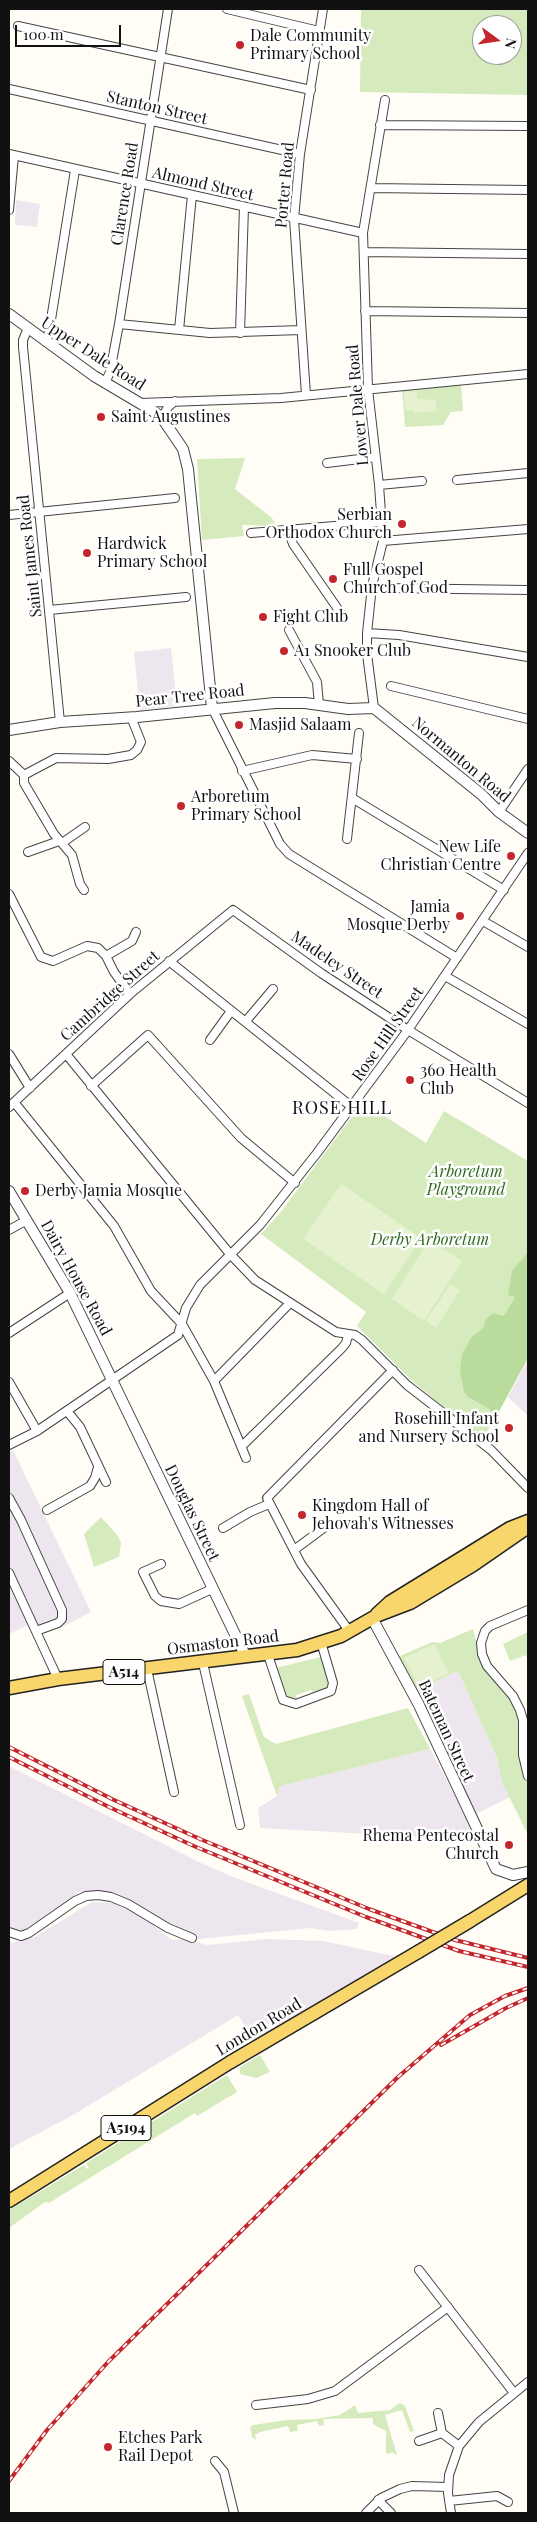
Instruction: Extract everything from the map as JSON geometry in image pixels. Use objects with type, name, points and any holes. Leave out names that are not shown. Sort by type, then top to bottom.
[{"type":"main road","name":"Osmaston Road","points":[[374,1617],[390,1602],[510,1528],[528,1521]]},
{"type":"main road","name":"Osmaston Road","points":[[9,1688],[58,1679],[203,1663],[297,1650],[350,1632],[374,1617],[410,1603],[473,1565],[528,1527]]},
{"type":"main road","name":"London Road","points":[[9,2201],[229,2063],[528,1885]]},
{"type":"street","name":"Clarence Road","points":[[105,383],[110,372],[119,324],[168,9]]},
{"type":"street","points":[[227,9],[319,31]]},
{"type":"street","name":"Porter Road","points":[[306,395],[294,219],[300,154],[323,9]]},
{"type":"street","points":[[18,26],[311,90]]},
{"type":"street","name":"Stanton Street","points":[[9,89],[300,154]]},
{"type":"street","name":"Lower Dale Road","points":[[374,708],[367,654],[367,633],[372,586],[383,541],[380,485],[368,389],[363,233],[385,100]]},
{"type":"street","points":[[380,125],[528,126]]},
{"type":"street","points":[[9,210],[11,155]]},
{"type":"street","name":"Almond Street","points":[[11,155],[363,233]]},
{"type":"street","points":[[46,342],[75,170]]},
{"type":"street","points":[[370,188],[528,190]]},
{"type":"street","points":[[179,330],[192,195]]},
{"type":"street","points":[[240,332],[244,207]]},
{"type":"street","points":[[365,252],[528,254]]},
{"type":"street","points":[[365,311],[528,313]]},
{"type":"street","name":"Upper Dale Road","points":[[9,314],[105,383],[162,418]]},
{"type":"street","points":[[119,324],[179,330],[240,332],[301,330]]},
{"type":"street","name":"Saint James Road","points":[[28,328],[23,340],[23,347],[60,722]]},
{"type":"street","points":[[140,403],[243,400],[528,374]]},
{"type":"street","points":[[175,401],[168,407],[162,418],[183,449],[188,469],[212,708],[242,771],[280,844],[288,854],[457,958]]},
{"type":"street","points":[[327,463],[376,457]]},
{"type":"street","points":[[456,480],[528,473]]},
{"type":"street","points":[[380,485],[422,481]]},
{"type":"street","points":[[9,515],[175,498]]},
{"type":"street","points":[[251,534],[382,522]]},
{"type":"street","points":[[383,541],[528,529]]},
{"type":"street","points":[[289,532],[293,544],[342,615]]},
{"type":"street","points":[[372,586],[384,588],[528,590]]},
{"type":"street","points":[[332,601],[340,596]]},
{"type":"street","points":[[49,610],[186,597]]},
{"type":"street","points":[[289,630],[316,682],[318,705]]},
{"type":"street","points":[[367,633],[399,636],[528,657]]},
{"type":"street","points":[[391,686],[528,719]]},
{"type":"street","name":"Pear Tree Road","points":[[9,730],[60,722],[283,703],[348,709],[374,708]]},
{"type":"street","name":"Normanton Road","points":[[374,708],[481,794],[499,812],[528,833]]},
{"type":"street","points":[[24,775],[56,758],[108,759],[131,755],[137,750],[141,742],[131,717]]},
{"type":"street","points":[[348,839],[359,733]]},
{"type":"street","points":[[242,771],[312,755],[356,759]]},
{"type":"street","points":[[9,761],[24,775],[24,783],[61,842],[75,860],[80,884],[84,890]]},
{"type":"street","points":[[499,812],[528,769]]},
{"type":"street","points":[[352,798],[504,890]]},
{"type":"street","points":[[28,852],[61,842],[85,827]]},
{"type":"street","name":"Rose Hill Street","points":[[113,1381],[178,1335],[190,1300],[200,1285],[260,1225],[352,1107],[408,1030],[528,853]]},
{"type":"street","points":[[9,894],[38,954],[45,960],[56,961],[90,946],[101,950],[130,994]]},
{"type":"street","name":"Cambridge Street","points":[[12,1105],[130,994],[169,960],[234,910]]},
{"type":"street","name":"Madeley Street","points":[[234,910],[321,972],[408,1030],[528,1103]]},
{"type":"street","points":[[483,921],[528,947]]},
{"type":"street","points":[[106,956],[132,941],[136,932]]},
{"type":"street","points":[[169,960],[352,1107]]},
{"type":"street","points":[[445,976],[528,1024]]},
{"type":"street","points":[[246,1021],[273,989]]},
{"type":"street","points":[[210,1040],[231,1011]]},
{"type":"street","points":[[91,1086],[148,1035],[241,1138],[294,1183]]},
{"type":"street","points":[[9,1054],[30,1088]]},
{"type":"street","points":[[66,1054],[230,1254],[255,1280],[336,1332],[357,1336],[413,1390],[491,1450],[528,1488]]},
{"type":"street","points":[[12,1105],[114,1226],[151,1291],[182,1324],[214,1381],[246,1458]]},
{"type":"street","name":"Dairy House Road","points":[[9,1192],[70,1294],[113,1381]]},
{"type":"street","points":[[9,1230],[27,1220]]},
{"type":"street","points":[[9,1333],[70,1294]]},
{"type":"street","points":[[214,1381],[290,1303]]},
{"type":"street","points":[[242,1446],[344,1346],[348,1335]]},
{"type":"street","points":[[223,1528],[268,1501],[393,1370]]},
{"type":"street","points":[[9,1445],[38,1431],[113,1381]]},
{"type":"street","name":"Douglas Street","points":[[113,1381],[246,1657]]},
{"type":"street","points":[[9,1382],[38,1431]]},
{"type":"street","points":[[67,1411],[80,1427],[106,1482]]},
{"type":"street","points":[[47,1510],[90,1486],[95,1478],[98,1467]]},
{"type":"street","points":[[9,1498],[62,1610],[62,1619],[58,1623],[36,1631]]},
{"type":"street","points":[[268,1501],[302,1564],[350,1632]]},
{"type":"street","points":[[294,1550],[329,1524]]},
{"type":"street","points":[[161,1564],[143,1572],[155,1596],[161,1601],[179,1604],[212,1589]]},
{"type":"street","points":[[9,1572],[58,1679]]},
{"type":"street","points":[[528,1610],[490,1626],[485,1630],[481,1644],[482,1654],[487,1666],[524,1709],[523,1754],[528,1776]]},
{"type":"street","name":"Bateman Street","points":[[374,1617],[419,1706],[496,1869],[508,1875],[528,1872]]},
{"type":"street","points":[[268,1654],[283,1700],[296,1704],[332,1691],[333,1683],[321,1642]]},
{"type":"street","points":[[203,1663],[240,1825]]},
{"type":"street","points":[[147,1669],[174,1792]]},
{"type":"street","points":[[9,1932],[20,1936],[29,1933],[75,1900],[86,1896],[98,1895],[111,1896],[168,1928],[192,1938]]},
{"type":"street","points":[[418,2270],[514,2393]]},
{"type":"street","points":[[256,2406],[308,2399],[335,2391],[448,2307]]},
{"type":"street","points":[[451,2513],[448,2487],[452,2463],[459,2446],[474,2426],[528,2382]]},
{"type":"street","points":[[438,2414],[442,2433],[459,2446]]},
{"type":"street","points":[[418,2441],[442,2433]]},
{"type":"street","points":[[215,2461],[224,2472],[234,2513]]},
{"type":"street","points":[[366,2513],[378,2500],[390,2492],[406,2487],[448,2487]]},
{"type":"street","points":[[449,2501],[497,2496],[508,2502]]},
{"type":"street","points":[[378,2500],[391,2513]]},
{"type":"shaded area","points":[[16,200],[40,204],[37,227],[15,225]]},
{"type":"shaded area","points":[[171,648],[177,706],[140,710],[134,652]]},
{"type":"shaded area","points":[[528,1360],[528,1416],[508,1397]]},
{"type":"shaded area","points":[[13,1450],[91,1612],[64,1626],[34,1635],[28,1625],[9,1634],[9,1452]]},
{"type":"shaded area","points":[[458,1671],[497,1758],[502,1782],[510,1797],[474,1815],[414,1692]]},
{"type":"shaded area","points":[[430,1749],[473,1830],[443,1838],[260,1828],[258,1808],[277,1796],[280,1786]]},
{"type":"shaded area","points":[[9,1766],[201,1863],[233,1877],[359,1923],[357,1929],[329,1931],[310,1928],[199,1939],[138,1907],[94,1892],[79,1892],[21,1932],[9,1928]]},
{"type":"shaded area","points":[[92,1902],[113,1903],[144,1918],[172,1940],[184,1939],[207,1945],[267,1939],[323,1941],[398,1957],[255,2041],[238,2015],[73,2115],[9,2149],[9,1941],[12,1943],[35,1937]]},
{"type":"green space","points":[[361,9],[528,9],[528,95],[360,92]]},
{"type":"green space","points":[[461,385],[463,411],[451,412],[443,425],[405,427],[402,390]]},
{"type":"green space","points":[[417,391],[417,399],[436,400],[436,411],[414,413],[413,410],[405,411],[404,392]]},
{"type":"green space","points":[[245,458],[235,489],[272,518],[276,526],[242,525],[244,536],[202,540],[197,459]]},
{"type":"green space","name":"Derby Arboretum","points":[[363,1102],[426,1143],[444,1111],[528,1161],[528,1358],[483,1439],[411,1380],[357,1326],[366,1312],[261,1234],[280,1213]]},
{"type":"green space","points":[[341,1184],[421,1238],[384,1294],[303,1239]]},
{"type":"green space","points":[[429,1240],[462,1261],[424,1321],[392,1299]]},
{"type":"green space","points":[[528,1252],[528,1358],[496,1417],[488,1408],[468,1397],[464,1392],[460,1371],[462,1355],[471,1338],[483,1328],[486,1319],[493,1313],[503,1316],[506,1313],[515,1297],[508,1295],[512,1271]]},
{"type":"green space","points":[[450,1284],[460,1290],[436,1328],[426,1321]]},
{"type":"green space","points":[[101,1517],[118,1536],[121,1543],[119,1557],[94,1567],[84,1534]]},
{"type":"green space","points":[[473,1629],[482,1662],[507,1693],[517,1712],[520,1758],[522,1771],[528,1785],[528,1835],[502,1782],[497,1758],[458,1671],[414,1692],[398,1657],[432,1642],[440,1643]]},
{"type":"green space","points":[[528,1632],[528,1661],[526,1655],[510,1661],[503,1644]]},
{"type":"green space","points":[[434,1644],[449,1673],[419,1687],[404,1658]]},
{"type":"green space","points":[[321,1657],[329,1688],[314,1696],[312,1690],[296,1695],[297,1701],[287,1698],[275,1668]]},
{"type":"green space","points":[[249,1694],[264,1737],[276,1744],[408,1708],[430,1749],[280,1786],[277,1796],[242,1696]]},
{"type":"green space","points":[[260,2055],[270,2072],[256,2078],[240,2074],[240,2067]]},
{"type":"green space","points":[[227,2075],[237,2092],[197,2116],[195,2113],[49,2203],[45,2202],[9,2228],[9,2210],[84,2165],[87,2169],[89,2168],[86,2163]]},
{"type":"green space","points":[[400,2403],[405,2406],[414,2431],[410,2432],[402,2410],[385,2415],[397,2455],[391,2452],[390,2454],[386,2453],[386,2431],[373,2424],[373,2418],[323,2419],[324,2425],[319,2426],[317,2421],[297,2425],[298,2431],[290,2432],[288,2426],[260,2432],[255,2435],[256,2440],[252,2437],[250,2427],[287,2420],[316,2419],[340,2415],[355,2405],[358,2413],[390,2410]]},
{"type":"railway","points":[[9,1747],[114,1800],[200,1839],[369,1909],[455,1940],[528,1958]]},
{"type":"railway","points":[[9,1757],[111,1808],[196,1847],[366,1917],[459,1951],[528,1967]]},
{"type":"railway","points":[[9,2481],[47,2430],[108,2362],[398,2077],[470,2015],[505,1996],[528,1988]]},
{"type":"railway","points":[[441,2045],[506,2008],[528,1998]]},
{"type":"place","name":"Dale Community Primary School","points":[[240,45]]},
{"type":"place","name":"Saint Augustines","points":[[101,417]]},
{"type":"place","name":"Serbian Orthodox Church","points":[[402,524]]},
{"type":"place","name":"Hardwick Primary School","points":[[87,553]]},
{"type":"place","name":"Full Gospel Church of God","points":[[333,579]]},
{"type":"place","name":"Fight Club","points":[[263,617]]},
{"type":"place","name":"A1 Snooker Club","points":[[284,651]]},
{"type":"place","name":"Masjid Salaam","points":[[239,725]]},
{"type":"place","name":"Arboretum Primary School","points":[[181,806]]},
{"type":"place","name":"New Life Christian Centre","points":[[511,856]]},
{"type":"place","name":"Jamia Mosque Derby","points":[[460,916]]},
{"type":"place","name":"360 Health Club","points":[[410,1080]]},
{"type":"place","name":"Derby Jamia Mosque","points":[[25,1191]]},
{"type":"place","name":"Rosehill Infant and Nursery School","points":[[509,1428]]},
{"type":"place","name":"Kingdom Hall of Jehovah's Witnesses","points":[[302,1515]]},
{"type":"place","name":"Rhema Pentecostal Church","points":[[509,1845]]},
{"type":"place","name":"Etches Park Rail Depot","points":[[108,2447]]},
{"type":"district","name":"ROSE HILL","points":[[342,1108]]},
{"type":"park label","name":"Arboretum Playground","points":[[466,1181]]}]
